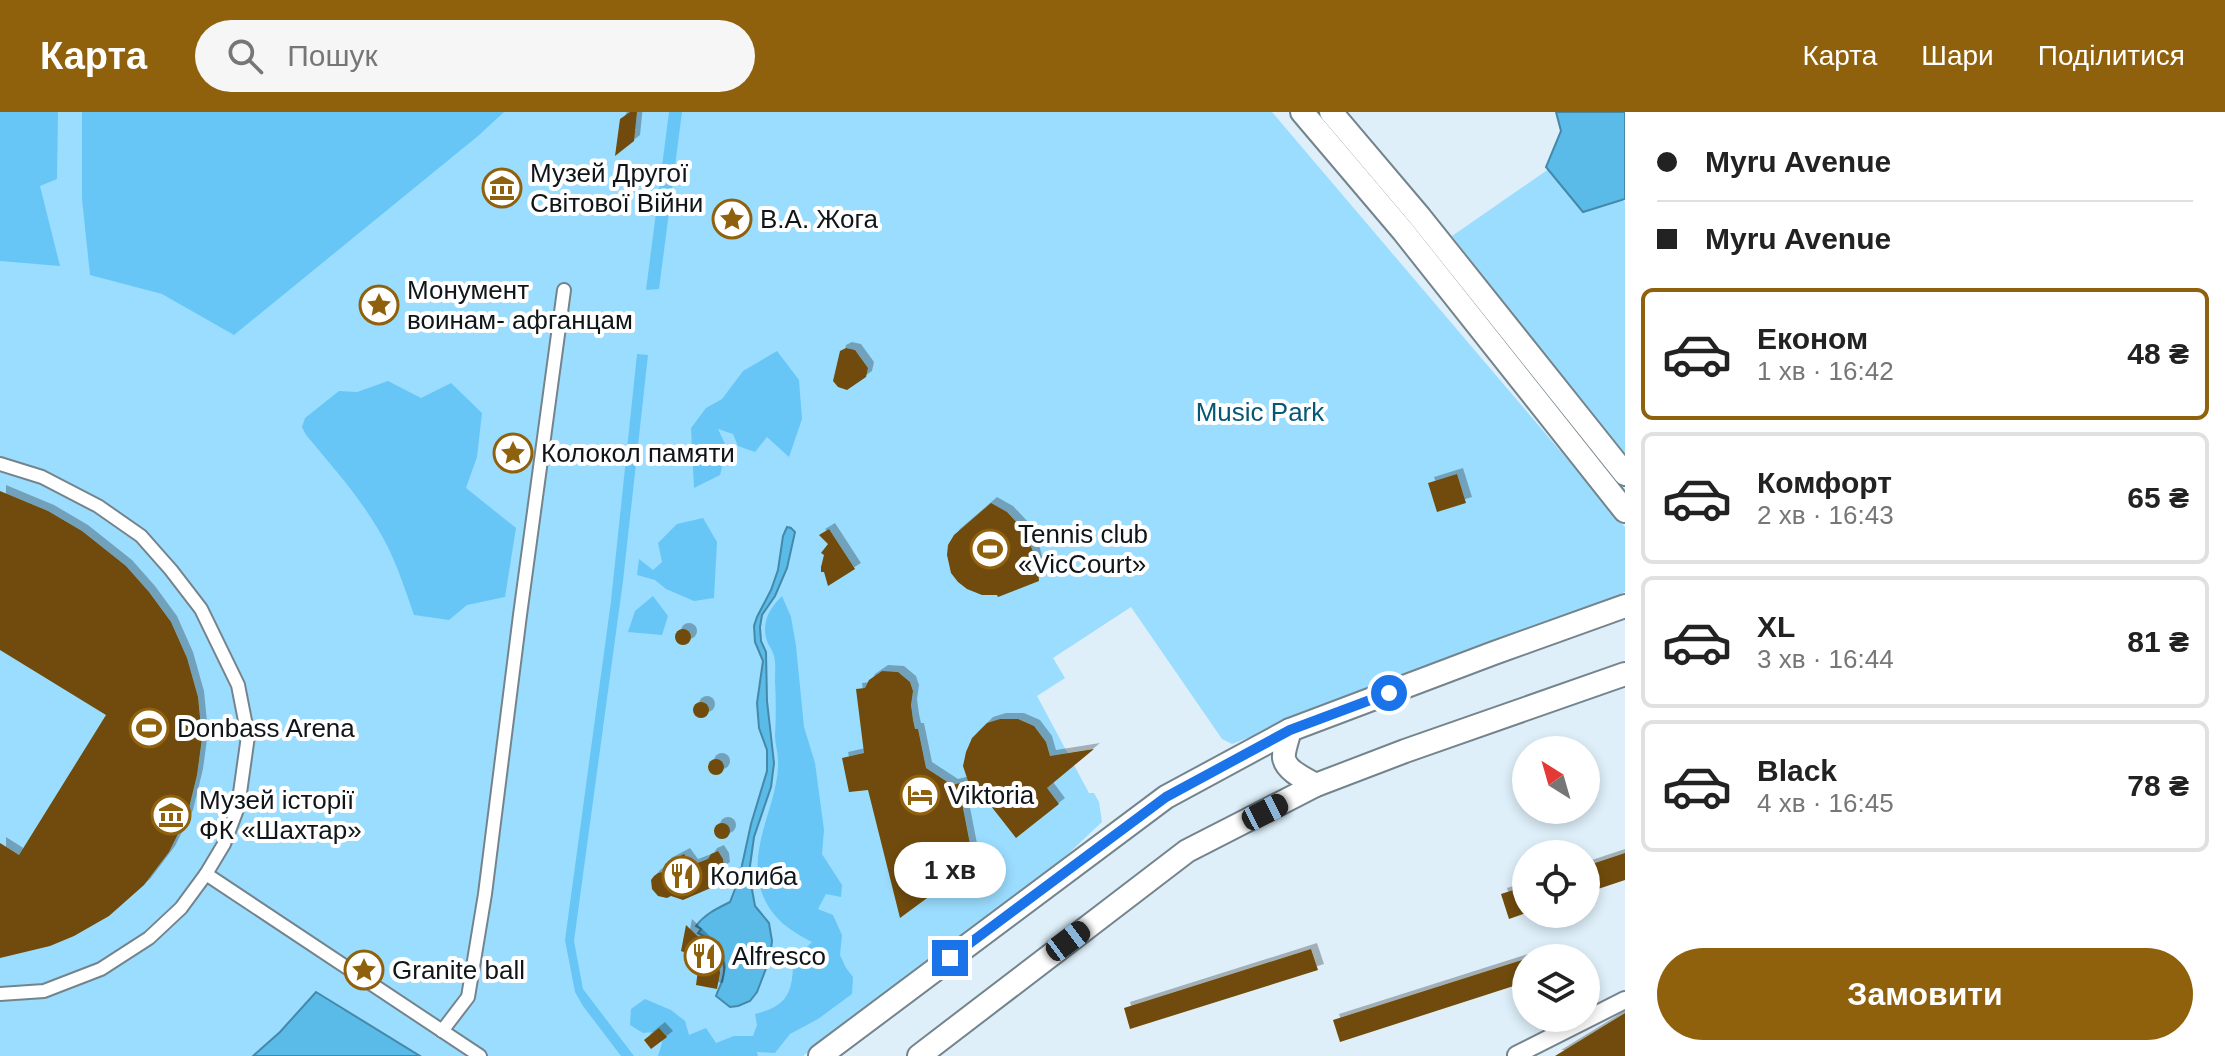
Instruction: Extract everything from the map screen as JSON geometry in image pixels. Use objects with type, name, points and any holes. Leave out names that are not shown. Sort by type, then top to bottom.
[{"type":"main road","points":[[1302,112],[1412,224]]},
{"type":"main road","points":[[1331,112],[1412,224],[1544,389],[1625,474]]},
{"type":"main road","points":[[1544,389],[1625,511]]},
{"type":"main road","points":[[820,1056],[1166,797],[1290,730],[1625,606]]},
{"type":"main road","points":[[919,1056],[1187,851],[1316,785],[1625,674]]},
{"type":"main road","points":[[1290,730],[1284,758],[1297,774],[1316,785]]},
{"type":"street","points":[[442,1031],[468,997],[564,290]]},
{"type":"street","points":[[0,464],[42,477],[98,506],[141,536],[201,609],[238,685],[248,736],[238,807],[224,844],[181,908],[149,938],[101,969],[44,991],[0,994]]},
{"type":"street","points":[[206,874],[480,1056]]},
{"type":"street","points":[[1516,1055],[1625,1000]]},
{"type":"green space","name":"Music Park","points":[[0,112],[1272,112],[1625,527],[1625,592],[1232,744],[1222,739],[1131,607],[1053,658],[1065,678],[1037,696],[1089,793],[1094,793],[1099,802],[1102,822],[1051,870],[803,1056],[0,1056]]},
{"type":"green space","points":[[1556,164],[1625,202],[1625,456],[1452,236]]},
{"type":"shaded area","points":[[0,112],[58,112],[57,179],[40,186],[60,266],[0,261]]},
{"type":"shaded area","points":[[82,112],[504,112],[234,335],[162,294],[90,275],[82,199]]},
{"type":"shaded area","points":[[669,112],[682,112],[659,289],[646,290]]},
{"type":"shaded area","points":[[1556,112],[1625,112],[1625,199],[1583,212],[1546,167],[1561,131]]},
{"type":"shaded area","points":[[777,351],[799,380],[802,419],[789,457],[767,437],[755,452],[738,446],[733,434],[718,429],[727,448],[720,475],[694,488],[691,428],[706,408],[722,399],[743,371]]},
{"type":"shaded area","points":[[637,354],[648,355],[623,581],[574,941],[583,989],[634,1056],[621,1056],[575,992],[565,940],[611,601]]},
{"type":"shaded area","points":[[388,381],[421,398],[451,383],[482,413],[477,457],[466,488],[516,528],[505,597],[467,605],[449,620],[414,615],[394,560],[378,529],[302,427],[305,418],[339,391],[357,392]]},
{"type":"shaded area","points":[[703,518],[717,542],[714,598],[694,601],[666,589],[655,580],[637,575],[639,559],[653,570],[662,562],[658,543],[677,524]]},
{"type":"shaded area","points":[[787,527],[795,532],[787,568],[775,596],[762,615],[760,627],[766,652],[767,701],[774,763],[771,787],[754,837],[749,873],[755,906],[769,923],[772,941],[770,958],[757,992],[750,1001],[730,1007],[716,996],[724,970],[722,957],[715,945],[698,933],[701,929],[696,926],[707,915],[730,902],[739,879],[767,771],[767,750],[759,728],[757,703],[763,661],[755,642],[754,626],[778,570]]},
{"type":"shaded area","points":[[653,596],[668,616],[662,635],[628,632],[635,611]]},
{"type":"shaded area","points":[[782,596],[791,617],[804,727],[815,763],[824,830],[822,854],[842,885],[841,897],[826,894],[818,909],[833,915],[842,935],[840,955],[853,977],[852,994],[818,1019],[790,1034],[775,1053],[757,1052],[758,1056],[658,1056],[662,1031],[643,1033],[630,1025],[631,1009],[645,999],[671,1010],[685,1021],[689,1035],[706,1028],[716,1043],[734,1036],[753,1036],[757,1025],[755,1014],[782,1002],[790,989],[793,960],[812,942],[790,929],[772,912],[759,880],[760,845],[774,794],[778,760],[775,662],[765,628],[770,610]]},
{"type":"shaded area","points":[[316,992],[420,1056],[253,1056],[280,1032]]},
{"type":"building","points":[[630,112],[637,112],[634,141],[615,156],[620,119]]},
{"type":"building","points":[[846,348],[855,350],[868,368],[866,377],[847,390],[833,381],[840,351]]},
{"type":"building","points":[[1457,474],[1466,503],[1437,512],[1428,483]]},
{"type":"building","name":"Donbass Arena","points":[[0,491],[48,511],[82,531],[126,566],[149,592],[171,622],[187,658],[198,697],[202,738],[187,816],[169,852],[144,885],[109,916],[74,936],[50,946],[0,958],[0,843],[19,855],[106,715],[0,650]]},
{"type":"building","name":"Tennis club «VicCourt»","points":[[991,503],[1007,512],[1024,530],[1034,554],[1039,581],[998,597],[982,595],[958,582],[951,573],[947,555],[954,535]]},
{"type":"building","points":[[829,529],[855,569],[828,586],[824,572],[821,572],[824,555],[821,553],[828,544],[819,535]]},
{"type":"building","points":[[680,629],[686,629],[691,637],[689,643],[680,645],[675,640],[675,634]]},
{"type":"building","name":"Viktoria","points":[[882,671],[898,672],[910,682],[913,720],[915,729],[918,729],[926,768],[952,785],[968,781],[963,766],[972,738],[987,723],[1000,719],[1018,719],[1034,726],[1046,742],[1050,756],[1094,749],[1047,788],[1059,804],[1016,838],[980,792],[961,798],[975,870],[961,873],[900,918],[868,790],[849,792],[842,758],[864,753],[856,689],[865,688],[869,680]]},
{"type":"building","points":[[698,702],[704,702],[709,710],[707,716],[698,718],[693,713],[693,707]]},
{"type":"building","points":[[713,759],[719,759],[724,767],[722,773],[713,775],[708,770],[708,764]]},
{"type":"building","points":[[719,823],[725,823],[730,831],[728,837],[719,839],[714,834],[714,828]]},
{"type":"building","name":"Колиба","points":[[718,851],[724,868],[711,877],[713,887],[683,900],[658,896],[652,889],[651,880],[658,873],[667,871],[665,864],[684,854],[692,865]]},
{"type":"building","points":[[1625,853],[1625,880],[1600,888],[1600,861]]},
{"type":"building","points":[[1512,890],[1512,918],[1509,919],[1501,894]]},
{"type":"building","name":"Alfresco","points":[[686,925],[711,949],[713,947],[720,973],[717,989],[696,985],[698,970],[694,960],[681,951]]},
{"type":"building","points":[[1311,949],[1318,970],[1130,1029],[1124,1008]]},
{"type":"building","points":[[1512,963],[1512,987],[1340,1042],[1333,1020]]},
{"type":"building","points":[[1625,1013],[1625,1056],[1555,1056],[1594,1032],[1600,1032],[1600,1028]]},
{"type":"building","points":[[659,1028],[667,1037],[651,1049],[644,1040]]},
{"type":"place","name":"Музей Другої Світової Війни","points":[[502,188]]},
{"type":"place","name":"В.А. Жога","points":[[732,219]]},
{"type":"place","name":"Монумент воинам- афганцам","points":[[379,305]]},
{"type":"place","name":"Колокол памяти","points":[[513,453]]},
{"type":"place","name":"Tennis club «VicCourt»","points":[[990,549]]},
{"type":"place","name":"Donbass Arena","points":[[149,728]]},
{"type":"place","name":"Viktoria","points":[[920,795]]},
{"type":"place","name":"Музей історії ФК «Шахтар»","points":[[171,815]]},
{"type":"place","name":"Колиба","points":[[682,876]]},
{"type":"place","name":"Alfresco","points":[[704,956]]},
{"type":"place","name":"Granite ball","points":[[364,970]]},
{"type":"route","points":[[950,958],[1166,797],[1290,730],[1389,693]]}]
